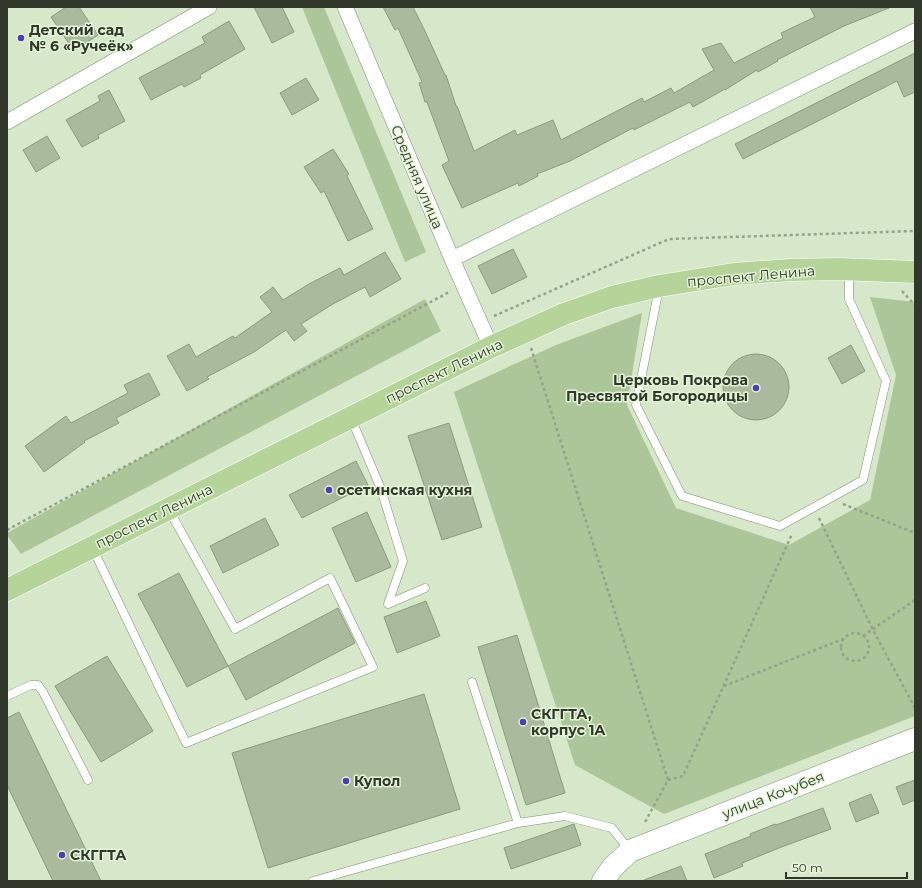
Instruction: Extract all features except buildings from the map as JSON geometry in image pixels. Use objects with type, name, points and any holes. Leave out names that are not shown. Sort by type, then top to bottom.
[{"type":"main road","name":"проспект Ленина","points":[[7,590],[491,347],[564,314],[612,297],[659,286],[734,274],[791,270],[849,269],[915,272]]},
{"type":"street","points":[[7,122],[209,7]]},
{"type":"street","name":"Средняя улица","points":[[344,7],[491,347]]},
{"type":"street","points":[[452,259],[915,31]]},
{"type":"street","name":"улица Кочубея","points":[[630,851],[915,739]]},
{"type":"street","points":[[603,881],[612,868],[630,851]]},
{"type":"lane","points":[[659,286],[636,405],[682,496],[780,526],[863,480],[886,380],[849,300],[849,269]]},
{"type":"lane","points":[[350,418],[381,489],[403,561],[388,604],[425,588]]},
{"type":"lane","points":[[92,547],[186,742],[373,667],[330,578],[235,629],[168,509]]},
{"type":"lane","points":[[472,682],[518,823]]},
{"type":"lane","points":[[7,696],[31,685],[38,685],[88,780]]},
{"type":"lane","points":[[314,881],[518,823],[565,816],[612,828],[630,851]]},
{"type":"path","points":[[481,322],[669,239],[915,231]]},
{"type":"path","points":[[7,530],[464,284]]},
{"type":"path","points":[[526,331],[668,780],[644,825]]},
{"type":"path","points":[[830,499],[915,533]]},
{"type":"path","points":[[814,508],[873,630],[915,708]]},
{"type":"path","points":[[668,780],[683,776],[801,515]]},
{"type":"path","points":[[863,636],[915,600]]},
{"type":"path","points":[[723,686],[843,639],[854,633],[863,636],[868,644],[867,654],[864,658],[855,662],[850,661],[843,656],[840,648],[843,639]]},
{"type":"green space","points":[[302,7],[324,7],[426,252],[405,262]]},
{"type":"green space","points":[[870,297],[915,302],[915,716],[664,814],[575,765],[454,392],[556,345],[642,313],[627,405],[676,508],[789,545],[870,500],[896,375]]},
{"type":"green space","points":[[425,299],[441,331],[21,554],[7,535],[7,533]]},
{"type":"place","name":"Детский сад № 6 «Ручеёк»","points":[[21,38]]},
{"type":"place","name":"Церковь Покрова Пресвятой Богородицы","points":[[756,388]]},
{"type":"place","name":"осетинская кухня","points":[[329,490]]},
{"type":"place","name":"СКГГТА, корпус 1А","points":[[523,722]]},
{"type":"place","name":"Купол","points":[[346,781]]},
{"type":"place","name":"СКГГТА","points":[[62,855]]}]
